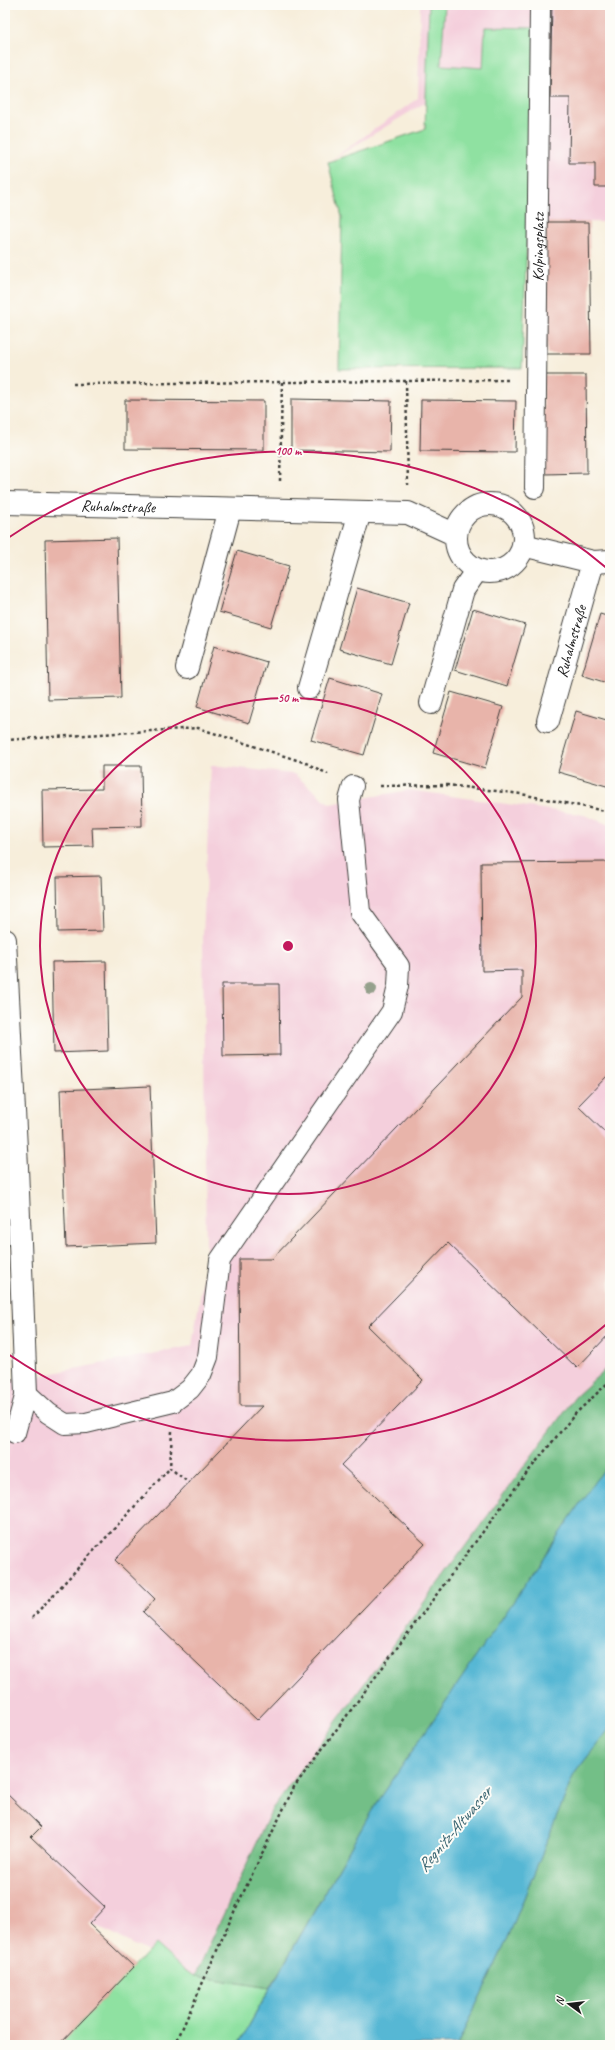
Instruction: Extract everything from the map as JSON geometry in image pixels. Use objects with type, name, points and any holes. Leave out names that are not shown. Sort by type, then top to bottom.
[{"type":"street","name":"Ruhalmstraße","points":[[5,503],[408,513],[456,535]]},
{"type":"street","points":[[492,504],[504,506],[513,512],[520,522],[524,533],[523,545],[518,558],[510,566],[500,571],[489,572],[477,570],[467,564],[461,556],[457,546],[456,535],[458,526],[472,509],[492,504]]},
{"type":"street","points":[[188,668],[230,509]]},
{"type":"street","points":[[309,688],[360,512]]},
{"type":"street","name":"Ruhalmstraße","points":[[523,545],[601,562],[548,721]]},
{"type":"street","points":[[432,703],[463,590],[477,570]]},
{"type":"street","points":[[5,940],[11,1167],[26,1393]]},
{"type":"lane","name":"Kolpingsplatz","points":[[534,488],[540,5]]},
{"type":"lane","points":[[15,1433],[26,1393],[48,1413],[65,1424],[86,1423],[173,1402],[190,1389],[198,1379],[208,1357],[220,1260],[392,1011],[398,986],[399,966],[360,912],[349,800],[353,786]]},
{"type":"path","points":[[73,384],[510,380]]},
{"type":"path","points":[[406,381],[408,513]]},
{"type":"path","points":[[279,510],[282,382]]},
{"type":"path","points":[[5,740],[198,728],[306,763],[353,786],[447,784],[521,794],[610,812]]},
{"type":"path","points":[[175,2045],[234,1912],[294,1787],[522,1479],[575,1414],[610,1381]]},
{"type":"path","points":[[32,1618],[170,1468],[173,1402]]},
{"type":"path","points":[[170,1468],[189,1483]]},
{"type":"shaded area","points":[[420,5],[610,5],[610,222],[536,223],[544,30],[328,162],[418,98]]},
{"type":"shaded area","points":[[211,765],[294,774],[330,804],[409,790],[584,815],[610,825],[610,1365],[575,1397],[272,1809],[195,1976],[5,1880],[5,1384],[12,1381],[192,1346],[206,1261],[203,936]]},
{"type":"green space","points":[[429,5],[445,5],[441,65],[483,68],[485,27],[535,28],[522,368],[339,369],[342,217],[328,162],[425,129]]},
{"type":"green space","points":[[610,1365],[610,1464],[595,1481],[371,1812],[270,1988],[195,1976],[272,1809],[575,1397]]},
{"type":"green space","points":[[610,1728],[610,2045],[457,2045],[507,1940],[574,1774]]},
{"type":"green space","points":[[155,1944],[184,1970],[195,1976],[270,1988],[238,2045],[59,2045]]},
{"type":"water","name":"Regnitz-Altwasser","points":[[610,1464],[610,1728],[574,1774],[507,1940],[457,2045],[238,2045],[371,1812],[595,1481]]},
{"type":"building","points":[[552,5],[610,5],[610,187],[595,187],[595,163],[569,163],[570,98],[550,98]]},
{"type":"building","points":[[545,222],[589,222],[591,354],[547,354]]},
{"type":"building","points":[[543,375],[586,375],[587,473],[544,474]]},
{"type":"building","points":[[291,399],[391,401],[390,452],[291,450]]},
{"type":"building","points":[[125,400],[264,401],[264,450],[125,449]]},
{"type":"building","points":[[421,400],[516,401],[515,452],[420,451]]},
{"type":"building","points":[[117,538],[121,698],[48,700],[45,540]]},
{"type":"building","points":[[237,551],[289,566],[271,627],[219,612]]},
{"type":"building","points":[[357,588],[409,603],[391,664],[339,649]]},
{"type":"building","points":[[473,609],[525,625],[507,686],[455,670]]},
{"type":"building","points":[[600,614],[610,617],[610,684],[582,675]]},
{"type":"building","points":[[214,646],[267,662],[249,723],[197,707]]},
{"type":"building","points":[[330,678],[382,694],[364,755],[311,740]]},
{"type":"building","points":[[451,692],[503,707],[485,768],[433,753]]},
{"type":"building","points":[[576,711],[610,721],[610,787],[558,772]]},
{"type":"building","points":[[102,766],[141,766],[142,826],[92,827],[93,846],[43,847],[42,790],[102,789]]},
{"type":"building","points":[[610,862],[610,1073],[578,1106],[610,1137],[610,1333],[577,1368],[448,1243],[368,1326],[423,1380],[341,1465],[425,1544],[257,1720],[143,1612],[155,1599],[115,1560],[262,1406],[240,1406],[239,1259],[272,1259],[522,997],[522,970],[482,971],[481,863]]},
{"type":"building","points":[[101,876],[103,931],[58,932],[57,877]]},
{"type":"building","points":[[106,961],[108,1051],[54,1053],[52,962]]},
{"type":"building","points":[[222,984],[279,984],[280,1055],[223,1056]]},
{"type":"building","points":[[150,1086],[156,1243],[66,1247],[60,1090]]},
{"type":"building","points":[[5,1792],[41,1827],[31,1837],[105,1907],[89,1924],[134,1967],[59,2045],[5,2045]]}]
